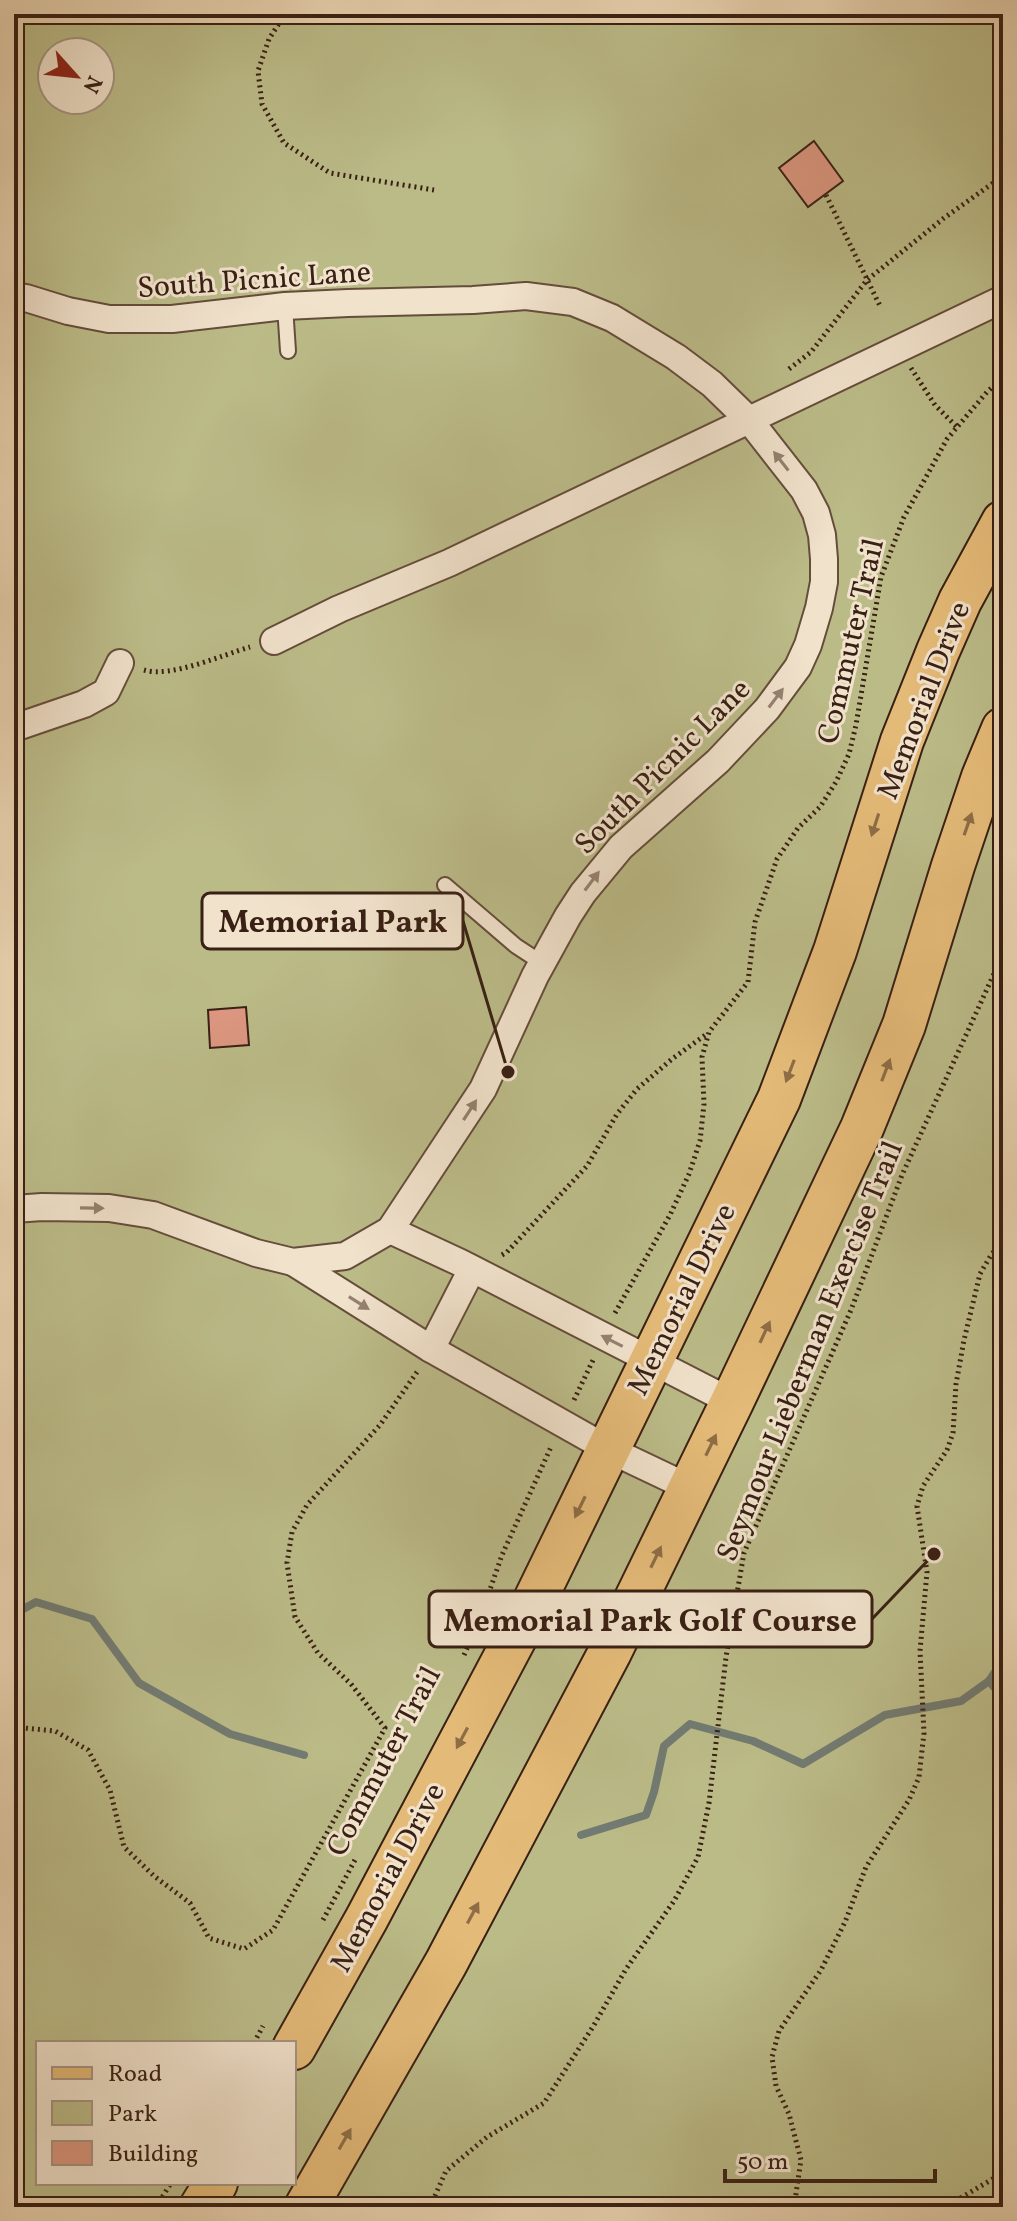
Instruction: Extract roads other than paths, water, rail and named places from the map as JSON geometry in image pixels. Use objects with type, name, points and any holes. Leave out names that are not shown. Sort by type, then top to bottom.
[{"type":"main road","name":"Memorial Drive","points":[[281,2033],[367,1918],[517,1633],[779,1099],[835,951],[907,728],[960,601],[1003,522]]},
{"type":"main road","points":[[306,2207],[446,1963],[610,1652],[862,1128],[904,1025],[973,807],[1003,729]]},
{"type":"main road","points":[[201,2207],[215,2185]]},
{"type":"street","name":"South Picnic Lane","points":[[14,296],[109,319],[172,319],[285,306],[526,296],[573,302],[612,318],[676,357],[712,384],[750,421],[804,490],[816,513],[822,535],[824,582],[808,645],[798,667],[767,709],[718,761],[641,828],[603,867],[568,916],[542,963],[483,1089],[390,1230],[345,1256],[293,1262]]},
{"type":"street","points":[[274,641],[339,609],[449,563],[1003,299]]},
{"type":"street","points":[[14,728],[84,704],[106,692],[120,663]]},
{"type":"street","name":"South Picnic Lane","points":[[14,1209],[109,1208],[153,1215],[256,1253],[293,1262],[431,1349],[608,1449],[690,1488]]},
{"type":"street","points":[[390,1230],[732,1402]]},
{"type":"street","points":[[431,1349],[472,1269]]},
{"type":"lane","points":[[285,306],[288,351]]},
{"type":"lane","points":[[445,885],[516,946],[542,963]]},
{"type":"waterway","points":[[14,1614],[36,1602],[92,1619],[139,1683],[230,1734],[304,1755]]},
{"type":"waterway","points":[[989,1681],[1003,1660]]},
{"type":"waterway","points":[[581,1835],[646,1815],[664,1746],[690,1724],[753,1741],[803,1764],[885,1715],[961,1701],[989,1681],[1003,1698]]},
{"type":"place","name":"Memorial Park","points":[[508,1072]]},
{"type":"place","name":"Memorial Park Golf Course","points":[[934,1554]]}]
